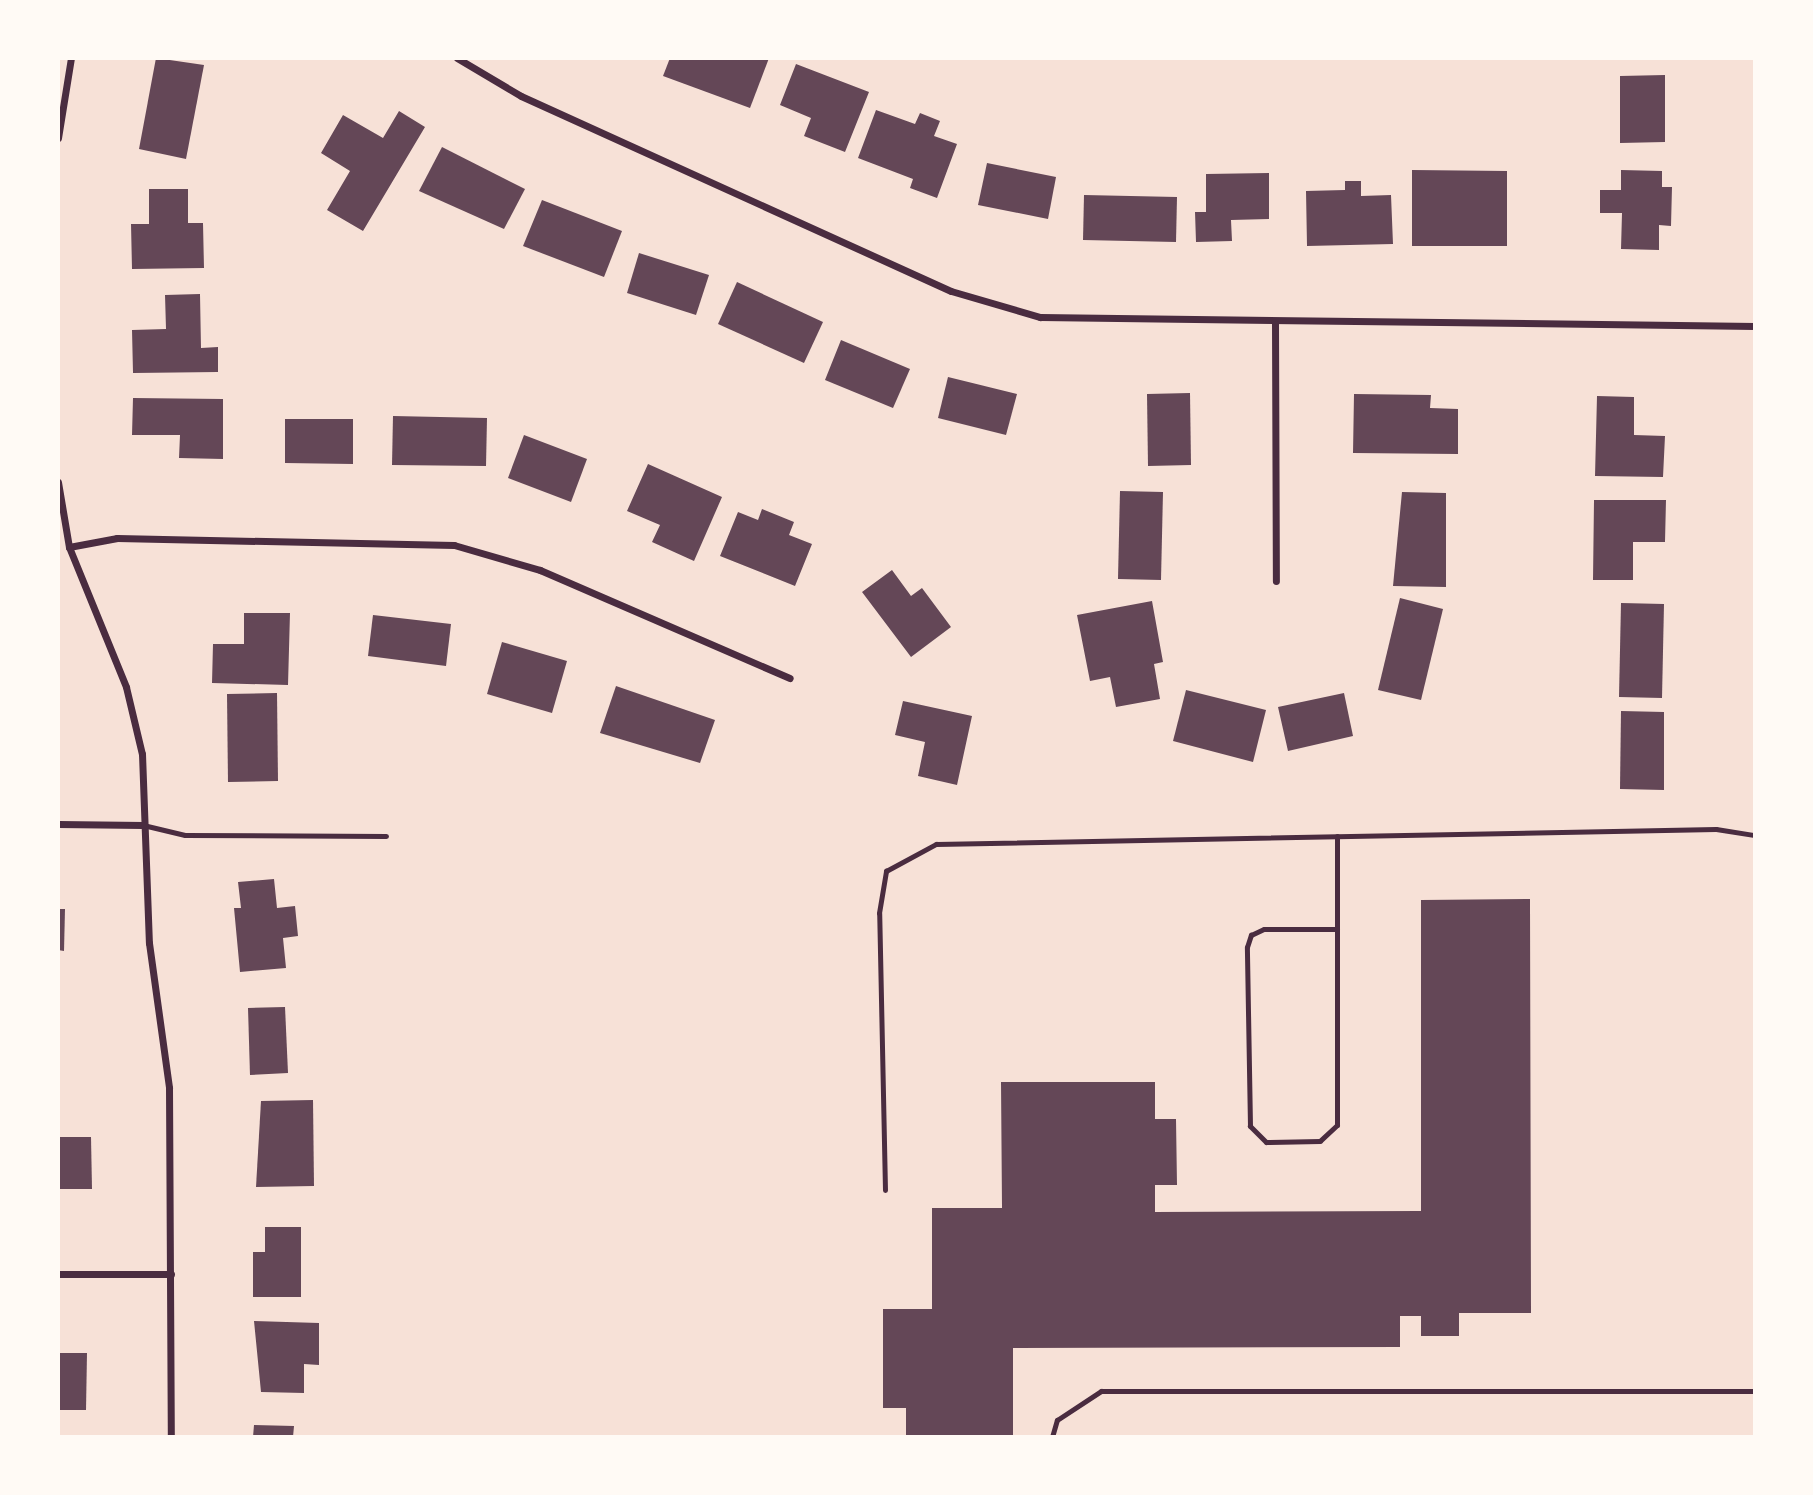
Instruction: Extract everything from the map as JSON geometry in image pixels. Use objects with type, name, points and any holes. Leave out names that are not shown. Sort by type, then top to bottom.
[{"type":"street","points":[[58,138],[71,58]]},
{"type":"street","points":[[457,58],[521,96],[1000,308],[1088,323],[1755,326]]},
{"type":"street","points":[[1275,324],[1276,581]]},
{"type":"street","points":[[58,482],[69,547],[136,720],[149,943],[169,1088],[171,1437]]},
{"type":"street","points":[[69,547],[117,538],[454,545],[540,570],[790,678]]},
{"type":"street","points":[[58,824],[143,825]]},
{"type":"street","points":[[58,1274],[171,1273]]},
{"type":"lane","points":[[143,825],[185,835],[386,836]]},
{"type":"lane","points":[[885,1190],[879,913],[886,871],[936,844],[1716,829],[1755,835]]},
{"type":"lane","points":[[1337,836],[1337,929],[1337,1125],[1320,1141],[1266,1142],[1250,1126],[1247,947],[1251,935],[1264,929],[1337,929]]},
{"type":"lane","points":[[1052,1437],[1057,1420],[1101,1391],[1755,1391]]},
{"type":"building","points":[[156,58],[204,65],[186,159],[139,149]]},
{"type":"building","points":[[670,58],[769,58],[750,108],[663,76]]},
{"type":"building","points":[[796,64],[869,92],[845,152],[804,136],[811,118],[780,105]]},
{"type":"building","points":[[1665,75],[1665,142],[1620,143],[1620,76]]},
{"type":"building","points":[[876,110],[915,124],[920,113],[940,121],[934,136],[957,144],[937,198],[910,188],[913,179],[858,158]]},
{"type":"building","points":[[399,111],[425,127],[363,231],[327,210],[350,171],[321,153],[343,115],[383,138]]},
{"type":"building","points":[[442,147],[525,189],[504,229],[419,191]]},
{"type":"building","points":[[987,163],[1056,177],[1048,219],[978,205]]},
{"type":"building","points":[[1412,170],[1507,171],[1507,246],[1412,246]]},
{"type":"building","points":[[1621,170],[1662,171],[1662,187],[1672,187],[1671,226],[1659,225],[1659,250],[1621,249],[1622,213],[1600,213],[1600,190],[1621,190]]},
{"type":"building","points":[[1269,173],[1269,219],[1231,220],[1232,241],[1196,242],[1195,212],[1206,212],[1206,174]]},
{"type":"building","points":[[1345,181],[1361,181],[1361,196],[1391,195],[1393,244],[1307,246],[1306,191],[1345,190]]},
{"type":"building","points":[[149,189],[188,189],[188,223],[203,223],[204,268],[132,269],[131,224],[149,224]]},
{"type":"building","points":[[1084,195],[1177,197],[1176,242],[1083,240]]},
{"type":"building","points":[[542,200],[622,231],[604,277],[523,246]]},
{"type":"building","points":[[639,253],[709,275],[696,315],[627,293]]},
{"type":"building","points":[[737,282],[823,322],[804,363],[718,324]]},
{"type":"building","points":[[200,294],[201,348],[218,347],[218,372],[133,373],[132,330],[166,329],[165,295]]},
{"type":"building","points":[[841,340],[910,369],[893,408],[825,380]]},
{"type":"building","points":[[948,377],[1017,394],[1006,435],[938,418]]},
{"type":"building","points":[[1190,393],[1191,465],[1148,466],[1147,394]]},
{"type":"building","points":[[1354,394],[1431,395],[1430,408],[1458,409],[1458,454],[1353,453]]},
{"type":"building","points":[[1597,396],[1634,397],[1634,435],[1665,436],[1663,477],[1595,476]]},
{"type":"building","points":[[133,398],[223,399],[223,459],[179,458],[180,435],[132,435]]},
{"type":"building","points":[[393,416],[487,418],[486,466],[392,465]]},
{"type":"building","points":[[285,419],[353,419],[353,464],[285,463]]},
{"type":"building","points":[[524,435],[587,459],[571,502],[508,478]]},
{"type":"building","points":[[648,464],[722,497],[694,561],[652,542],[660,525],[627,511]]},
{"type":"building","points":[[1120,491],[1163,492],[1161,580],[1118,579]]},
{"type":"building","points":[[1402,492],[1446,493],[1446,587],[1393,586]]},
{"type":"building","points":[[1594,500],[1666,500],[1665,542],[1633,542],[1633,580],[1593,580]]},
{"type":"building","points":[[762,509],[794,522],[789,535],[812,544],[795,586],[720,556],[738,512],[758,520]]},
{"type":"building","points":[[892,570],[911,596],[922,588],[951,627],[911,657],[862,592]]},
{"type":"building","points":[[1400,598],[1443,609],[1421,700],[1378,690]]},
{"type":"building","points":[[1152,601],[1163,662],[1154,664],[1160,699],[1116,707],[1110,677],[1090,681],[1077,615]]},
{"type":"building","points":[[1621,603],[1664,604],[1662,698],[1619,697]]},
{"type":"building","points":[[244,613],[290,613],[288,685],[212,683],[213,644],[244,644]]},
{"type":"building","points":[[373,615],[451,624],[446,666],[368,656]]},
{"type":"building","points":[[502,642],[567,661],[552,713],[487,694]]},
{"type":"building","points":[[616,686],[715,720],[700,763],[600,733]]},
{"type":"building","points":[[1186,690],[1266,710],[1253,762],[1173,741]]},
{"type":"building","points":[[277,693],[278,781],[228,782],[227,694]]},
{"type":"building","points":[[1344,693],[1353,736],[1288,751],[1278,707]]},
{"type":"building","points":[[903,701],[972,716],[957,785],[918,776],[925,742],[895,735]]},
{"type":"building","points":[[1621,711],[1664,712],[1664,790],[1620,789]]},
{"type":"building","points":[[274,879],[277,908],[295,906],[298,936],[283,938],[286,968],[240,972],[234,908],[241,908],[238,882]]},
{"type":"building","points":[[1530,899],[1531,1313],[1459,1313],[1459,1336],[1421,1336],[1421,1316],[1400,1316],[1400,1347],[1013,1348],[1013,1437],[906,1437],[906,1408],[883,1408],[883,1309],[932,1309],[932,1208],[1002,1208],[1001,1082],[1155,1082],[1155,1119],[1176,1119],[1177,1185],[1155,1185],[1155,1212],[1421,1211],[1421,900]]},
{"type":"building","points":[[58,909],[65,909],[64,951],[58,950]]},
{"type":"building","points":[[285,1007],[288,1073],[250,1075],[248,1008]]},
{"type":"building","points":[[313,1100],[314,1186],[256,1187],[261,1101]]},
{"type":"building","points":[[58,1137],[91,1137],[92,1189],[58,1189]]},
{"type":"building","points":[[265,1227],[301,1227],[301,1297],[253,1297],[253,1252],[265,1252]]},
{"type":"building","points":[[254,1321],[319,1323],[319,1365],[304,1364],[304,1393],[261,1392]]},
{"type":"building","points":[[58,1353],[87,1353],[86,1410],[58,1410]]},
{"type":"building","points":[[254,1425],[294,1426],[293,1437],[253,1437]]}]
